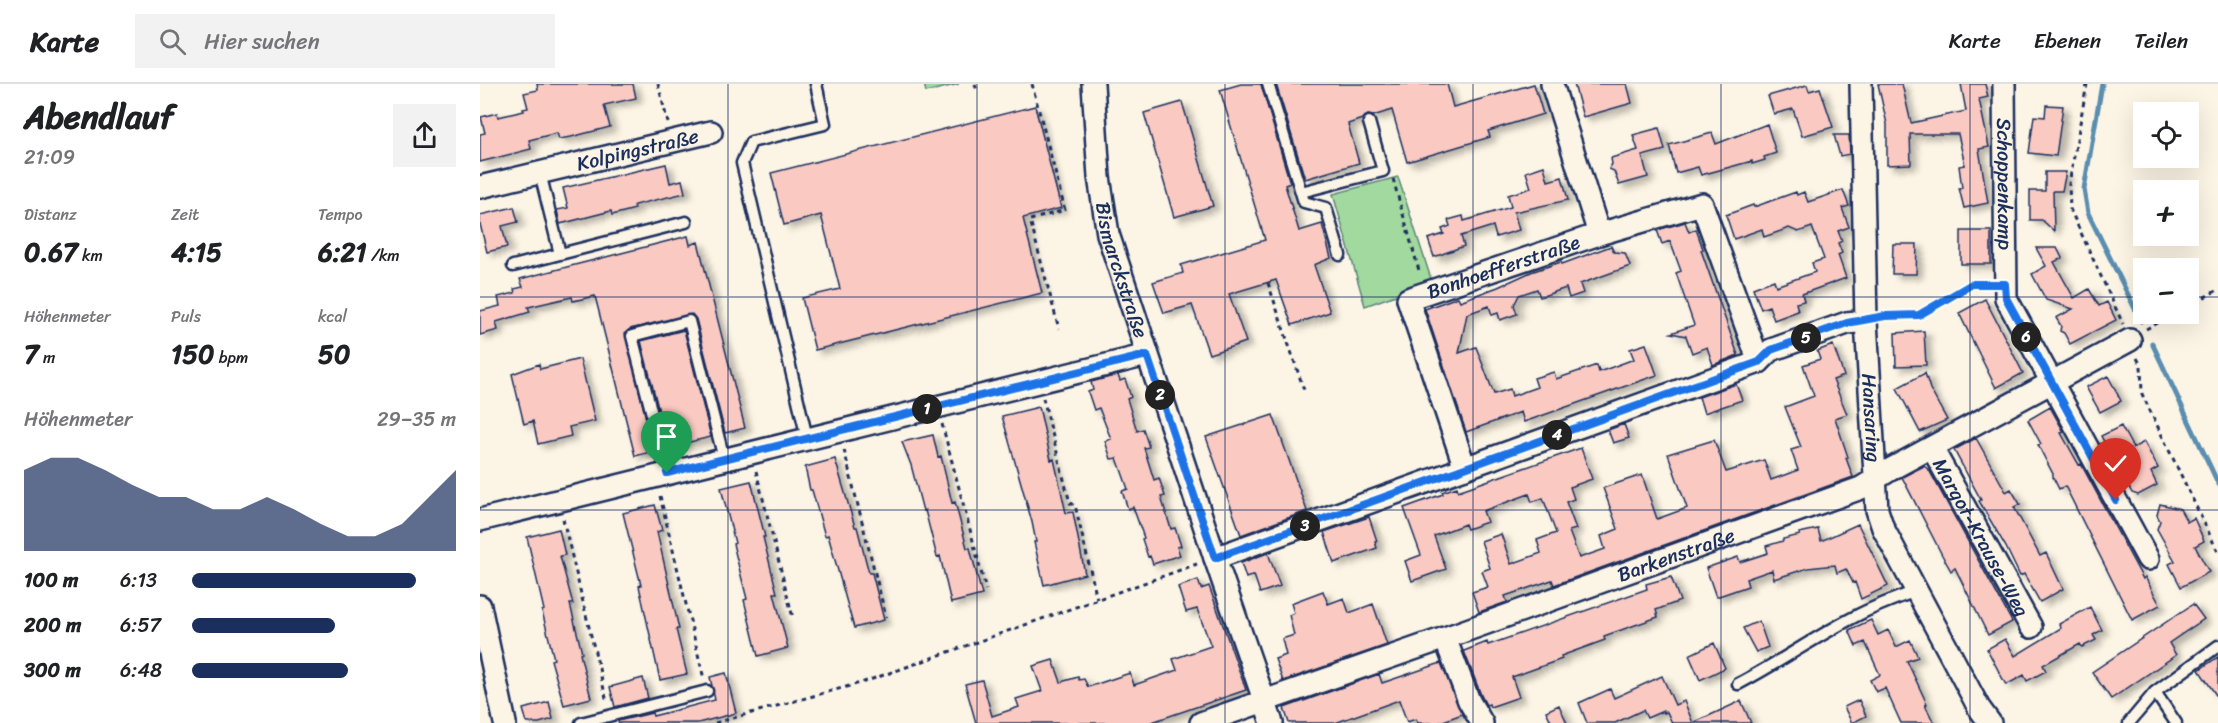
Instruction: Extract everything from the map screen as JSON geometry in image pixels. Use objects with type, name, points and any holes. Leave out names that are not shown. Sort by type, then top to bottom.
[{"type":"street","name":"Bismarckstraße","points":[[1093,84],[1106,225],[1147,355],[1272,723]]},
{"type":"street","name":"Bonhoefferstraße","points":[[1551,84],[1599,234]]},
{"type":"street","name":"Hansaring","points":[[1861,84],[1866,321],[1877,510],[1883,528],[1916,591],[1979,708],[1990,723]]},
{"type":"street","name":"Schoppenkamp","points":[[2004,84],[2006,298],[2148,559]]},
{"type":"street","name":"Kolpingstraße","points":[[480,187],[711,132]]},
{"type":"street","name":"Bonhoefferstraße","points":[[1417,296],[1599,234],[1702,204],[1759,362]]},
{"type":"street","points":[[1417,296],[1465,468]]},
{"type":"street","points":[[1215,558],[1759,362],[1771,350],[1847,323],[1866,321]]},
{"type":"street","name":"Barkenstraße","points":[[1201,723],[1843,495],[1875,480],[2130,340]]},
{"type":"street","points":[[480,520],[1147,355]]},
{"type":"street","name":"Margot-Krause-Weg","points":[[1932,448],[2031,627]]},
{"type":"street","points":[[480,606],[482,628],[505,723]]},
{"type":"street","points":[[1445,638],[1469,701],[1482,723]]},
{"type":"lane","points":[[807,438],[742,163],[752,142],[825,124],[816,84]]},
{"type":"lane","points":[[1268,84],[1304,202],[1326,208],[1340,255]]},
{"type":"lane","points":[[1301,192],[1383,171],[1369,122]]},
{"type":"lane","points":[[540,172],[560,254]]},
{"type":"lane","points":[[513,266],[686,222]]},
{"type":"lane","points":[[661,475],[632,336],[689,321],[724,459]]},
{"type":"lane","points":[[1738,684],[1861,613],[1916,591]]},
{"type":"lane","points":[[2129,723],[2156,692],[2218,646]]},
{"type":"lane","points":[[581,723],[707,691]]},
{"type":"lane","points":[[2156,692],[2176,723]]},
{"type":"path","points":[[658,84],[672,140]]},
{"type":"path","points":[[975,84],[976,91]]},
{"type":"path","points":[[1032,84],[1065,210],[1030,220],[1059,329]]},
{"type":"path","points":[[2087,84],[2069,184],[2070,209],[2141,365],[2142,394],[2218,552]]},
{"type":"path","points":[[1383,171],[1390,170],[1417,296]]},
{"type":"path","points":[[1268,283],[1305,393]]},
{"type":"path","points":[[1866,321],[1885,316],[1919,315],[1972,284],[2005,284]]},
{"type":"path","points":[[2199,300],[2218,290]]},
{"type":"path","points":[[2130,340],[2158,324]]},
{"type":"path","points":[[1039,381],[1070,503],[1075,505],[1097,599]]},
{"type":"path","points":[[938,406],[986,590]]},
{"type":"path","points":[[839,430],[886,617]]},
{"type":"path","points":[[752,452],[793,618]]},
{"type":"path","points":[[661,475],[707,691]]},
{"type":"path","points":[[558,500],[610,716]]},
{"type":"path","points":[[715,723],[864,682],[1215,558]]},
{"type":"green space","points":[[924,84],[959,84],[926,92]]},
{"type":"green space","points":[[1398,177],[1432,282],[1365,306],[1333,194]]},
{"type":"building","points":[[537,84],[633,84],[636,98],[604,105],[610,127],[559,139],[557,133],[529,140],[531,149],[480,162],[480,134],[485,133],[481,117],[497,113],[498,117],[524,111],[523,109],[528,108],[524,93],[538,90]]},
{"type":"building","points":[[1241,84],[1261,84],[1290,183],[1285,185],[1299,231],[1322,224],[1331,258],[1314,265],[1330,312],[1292,325],[1276,280],[1229,294],[1246,342],[1209,354],[1192,305],[1164,313],[1153,282],[1183,273],[1181,265],[1265,240],[1220,90]]},
{"type":"building","points":[[1276,84],[1447,84],[1453,107],[1534,84],[1543,114],[1488,131],[1490,137],[1407,162],[1392,110],[1373,116],[1368,115],[1348,124],[1359,163],[1305,179]]},
{"type":"building","points":[[1574,84],[1627,84],[1632,103],[1583,117]]},
{"type":"building","points":[[1878,84],[1902,84],[1911,123],[1966,111],[1961,84],[1985,84],[1988,97],[1979,99],[1989,147],[1979,149],[1988,203],[1964,208],[1959,188],[1962,188],[1959,166],[1965,165],[1958,134],[1910,134],[1911,164],[1887,165],[1887,124]]},
{"type":"building","points":[[1807,85],[1809,91],[1820,88],[1833,127],[1802,136],[1793,109],[1774,114],[1768,96]]},
{"type":"building","points":[[1182,102],[1213,206],[1174,217],[1144,113]]},
{"type":"building","points":[[2046,105],[2063,106],[2056,156],[2029,153],[2034,116],[2045,117]]},
{"type":"building","points":[[1035,106],[1061,208],[1023,218],[1042,293],[815,350],[802,298],[840,289],[821,215],[784,225],[771,173]]},
{"type":"building","points":[[1767,124],[1776,153],[1764,157],[1765,160],[1752,164],[1752,161],[1701,175],[1698,167],[1676,173],[1669,145],[1712,133],[1716,144]]},
{"type":"building","points":[[1659,128],[1665,150],[1642,156],[1648,177],[1619,185],[1614,171],[1609,169],[1612,164],[1611,158],[1638,150],[1633,135]]},
{"type":"building","points":[[1834,135],[1849,135],[1850,154],[1840,156]]},
{"type":"building","points":[[666,164],[670,183],[682,180],[685,193],[634,205],[635,209],[612,215],[611,211],[560,224],[557,210],[568,208],[563,188]]},
{"type":"building","points":[[1544,166],[1548,181],[1562,177],[1568,200],[1514,212],[1519,230],[1496,237],[1493,226],[1461,236],[1464,246],[1434,257],[1428,239],[1444,234],[1442,229],[1450,226],[1448,220],[1463,216],[1464,221],[1511,207],[1508,195],[1531,188],[1526,172]]},
{"type":"building","points":[[2045,172],[2066,172],[2062,191],[2053,191],[2054,231],[2042,220],[2030,220],[2030,191],[2045,191]]},
{"type":"building","points":[[1843,190],[1849,206],[1842,208],[1849,227],[1838,231],[1842,241],[1838,243],[1842,253],[1838,255],[1846,278],[1802,294],[1804,301],[1796,303],[1798,311],[1774,320],[1769,306],[1761,309],[1753,288],[1774,280],[1776,286],[1815,272],[1812,263],[1824,259],[1812,227],[1798,232],[1789,228],[1764,237],[1762,229],[1734,239],[1726,215],[1796,192],[1797,195],[1804,192],[1808,202]]},
{"type":"building","points":[[514,207],[518,222],[502,226],[507,247],[487,252],[480,215]]},
{"type":"building","points":[[1685,222],[1689,232],[1696,229],[1703,249],[1701,250],[1738,355],[1713,365],[1707,347],[1692,353],[1686,336],[1671,333],[1694,325],[1676,273],[1681,271],[1670,241],[1662,244],[1657,230]]},
{"type":"building","points":[[1961,231],[1991,231],[1991,264],[1961,264]]},
{"type":"building","points":[[688,236],[690,245],[698,242],[745,428],[725,433],[696,319],[692,314],[630,329],[625,333],[654,451],[635,456],[595,296],[573,301],[572,297],[528,307],[530,312],[496,322],[498,330],[480,335],[480,311],[500,306],[498,297],[515,293],[514,289],[523,287],[520,279]]},
{"type":"building","points":[[1893,244],[1917,244],[1916,274],[1892,274]]},
{"type":"building","points":[[1611,246],[1614,252],[1625,253],[1630,266],[1580,284],[1583,293],[1569,298],[1566,288],[1540,297],[1537,289],[1519,295],[1514,305],[1517,314],[1500,320],[1498,313],[1492,315],[1489,306],[1467,314],[1459,353],[1476,347],[1494,394],[1510,389],[1512,396],[1537,387],[1534,378],[1554,372],[1556,379],[1597,365],[1599,372],[1634,359],[1630,349],[1646,344],[1657,375],[1524,422],[1521,412],[1466,432],[1425,309],[1458,297],[1460,301],[1531,272],[1561,262],[1562,264]]},
{"type":"building","points":[[2036,248],[2057,248],[2062,258],[2054,262],[2074,298],[2089,289],[2099,306],[2107,302],[2116,320],[2070,344],[2064,333],[2060,331],[2061,326],[2056,318],[2073,309],[2046,300],[2032,274],[2046,266]]},
{"type":"building","points":[[1985,299],[2023,373],[1996,388],[1959,313]]},
{"type":"building","points":[[684,330],[711,437],[668,447],[641,341]]},
{"type":"building","points":[[1924,331],[1926,365],[1896,366],[1895,333]]},
{"type":"building","points":[[1833,345],[1844,376],[1833,380],[1847,414],[1835,418],[1853,477],[1554,585],[1552,580],[1505,596],[1507,602],[1479,612],[1472,592],[1488,587],[1482,571],[1490,568],[1481,541],[1501,534],[1511,564],[1541,553],[1537,540],[1556,533],[1543,498],[1532,502],[1529,494],[1483,511],[1487,522],[1467,529],[1465,524],[1434,536],[1446,569],[1412,581],[1405,561],[1421,555],[1404,508],[1443,494],[1442,492],[1457,487],[1458,491],[1581,448],[1592,479],[1570,487],[1574,499],[1566,502],[1576,529],[1569,531],[1579,558],[1605,549],[1601,536],[1618,529],[1603,488],[1642,475],[1657,519],[1687,508],[1668,454],[1714,440],[1726,472],[1764,460],[1771,480],[1798,470],[1791,450],[1801,447],[1785,407],[1814,396],[1803,365],[1820,359],[1817,351]]},
{"type":"building","points":[[580,359],[595,421],[569,427],[571,436],[538,444],[533,421],[524,424],[512,374],[539,364],[540,369]]},
{"type":"building","points":[[1925,373],[1930,389],[1947,420],[1920,432],[1897,388]]},
{"type":"building","points":[[1118,375],[1120,381],[1125,379],[1131,397],[1127,399],[1137,431],[1143,429],[1149,447],[1144,448],[1154,480],[1159,478],[1165,496],[1161,497],[1171,529],[1175,528],[1181,546],[1177,547],[1180,555],[1153,564],[1150,556],[1148,557],[1133,507],[1128,509],[1122,491],[1128,489],[1117,458],[1111,459],[1105,441],[1111,439],[1099,408],[1094,410],[1088,392],[1093,390],[1091,382]]},
{"type":"building","points":[[2108,376],[2121,401],[2100,412],[2086,387]]},
{"type":"building","points":[[1736,384],[1742,400],[1704,413],[1699,397]]},
{"type":"building","points":[[1039,407],[1066,513],[1073,512],[1085,574],[1044,585],[1032,522],[1002,416]]},
{"type":"building","points":[[2050,407],[2064,432],[2061,433],[2079,465],[2081,464],[2143,579],[2145,577],[2160,605],[2132,620],[2065,486],[2059,489],[2038,445],[2041,444],[2028,420]]},
{"type":"building","points":[[1273,415],[1307,511],[1241,535],[1206,437]]},
{"type":"building","points":[[1624,424],[1629,438],[1613,443],[1608,430]]},
{"type":"building","points":[[2121,426],[2133,448],[2144,442],[2158,468],[2151,472],[2157,485],[2138,495],[2132,493],[2101,436]]},
{"type":"building","points":[[933,435],[938,457],[941,456],[952,503],[955,502],[967,548],[970,548],[982,595],[951,603],[940,556],[937,557],[925,510],[923,511],[911,465],[902,442]]},
{"type":"building","points":[[1976,438],[2006,492],[2011,489],[2020,504],[2014,507],[2040,556],[2046,553],[2063,589],[2040,602],[2024,574],[2020,576],[1954,450]]},
{"type":"building","points":[[835,459],[869,573],[872,573],[884,620],[854,628],[828,535],[825,536],[805,467]]},
{"type":"building","points":[[1924,466],[1929,470],[2012,622],[1988,635],[1955,568],[1951,571],[1902,477]]},
{"type":"building","points":[[751,481],[788,648],[758,656],[744,600],[747,599],[733,544],[735,543],[721,488]]},
{"type":"building","points":[[2160,504],[2180,509],[2187,522],[2194,518],[2204,541],[2195,546],[2209,572],[2181,587],[2169,564],[2175,561],[2157,529],[2160,521],[2157,515]]},
{"type":"building","points":[[655,505],[662,530],[657,532],[687,674],[660,680],[639,586],[641,585],[623,513]]},
{"type":"building","points":[[1369,517],[1377,548],[1334,563],[1324,532]]},
{"type":"building","points":[[1858,524],[1888,586],[1861,599],[1855,582],[1853,583],[1846,569],[1837,573],[1835,565],[1808,568],[1774,579],[1772,570],[1746,579],[1748,586],[1716,597],[1706,568],[1738,557],[1740,562],[1768,553],[1766,546],[1800,535],[1799,533],[1818,529],[1821,541]]},
{"type":"building","points":[[559,529],[565,555],[560,556],[573,604],[570,604],[591,698],[564,705],[551,660],[554,659],[527,537]]},
{"type":"building","points":[[1273,551],[1268,553],[1280,586],[1260,593],[1254,575],[1246,578],[1241,563]]},
{"type":"building","points":[[1671,577],[1680,601],[1656,610],[1658,617],[1604,636],[1605,640],[1512,677],[1519,697],[1490,707],[1489,704],[1486,705],[1464,651],[1487,642],[1488,645],[1647,589],[1646,584]]},
{"type":"building","points":[[1198,580],[1201,589],[1209,586],[1246,690],[1149,723],[976,723],[965,684],[982,680],[992,716],[1019,707],[1016,699],[1042,691],[1033,666],[1053,660],[1061,682],[1078,677],[1079,680],[1084,679],[1088,687],[1130,673],[1134,685],[1177,670],[1173,659],[1211,646],[1197,609],[1186,612],[1178,587]]},
{"type":"building","points":[[1323,591],[1328,604],[1344,598],[1349,613],[1373,604],[1387,645],[1283,681],[1275,659],[1286,655],[1282,639],[1294,635],[1289,615],[1294,613],[1291,603]]},
{"type":"building","points":[[2193,604],[2204,619],[2169,643],[2176,655],[2111,699],[2092,672]]},
{"type":"building","points":[[2090,607],[2102,630],[2093,635],[2096,640],[2082,647],[2080,644],[2043,665],[2046,671],[2027,681],[2024,675],[2006,685],[1987,649],[2005,639],[2015,656],[2061,628],[2059,624]]},
{"type":"building","points":[[1871,620],[1878,635],[1888,630],[1896,647],[1910,640],[1918,657],[1907,661],[1934,723],[1901,723],[1885,688],[1876,692],[1870,680],[1880,675],[1865,642],[1856,646],[1849,630]]},
{"type":"building","points":[[1759,621],[1768,647],[1756,652],[1743,628]]},
{"type":"building","points":[[1714,643],[1725,668],[1700,680],[1689,655]]},
{"type":"building","points":[[2218,657],[2218,698],[2199,670]]},
{"type":"building","points":[[1441,663],[1462,714],[1438,723],[1418,723],[1416,719],[1407,722],[1399,700],[1335,723],[1289,723],[1284,708],[1379,674],[1382,683]]},
{"type":"building","points":[[726,673],[736,713],[698,723],[619,723],[618,721],[652,713],[653,716],[715,700],[710,677]]},
{"type":"building","points":[[1662,676],[1675,705],[1684,701],[1693,723],[1672,723],[1667,712],[1663,711],[1647,718],[1643,710],[1615,723],[1587,723],[1579,703],[1610,689],[1614,698]]},
{"type":"building","points":[[643,678],[648,698],[615,707],[610,687]]},
{"type":"building","points":[[1859,700],[1866,716],[1852,723],[1844,707]]},
{"type":"building","points":[[1741,701],[1751,723],[1693,723]]},
{"type":"building","points":[[549,702],[553,719],[539,723],[527,723],[523,709]]},
{"type":"building","points":[[1559,705],[1567,723],[1552,723],[1546,711]]},
{"type":"waterway","points":[[2102,84],[2084,189],[2088,213],[2133,305]]},
{"type":"waterway","points":[[2152,343],[2218,483]]},
{"type":"route","points":[[667,473],[1147,355],[1215,558],[1759,362],[1771,350],[1847,323],[1885,316],[1919,315],[1972,284],[2005,284],[2006,298],[2116,500]]}]
